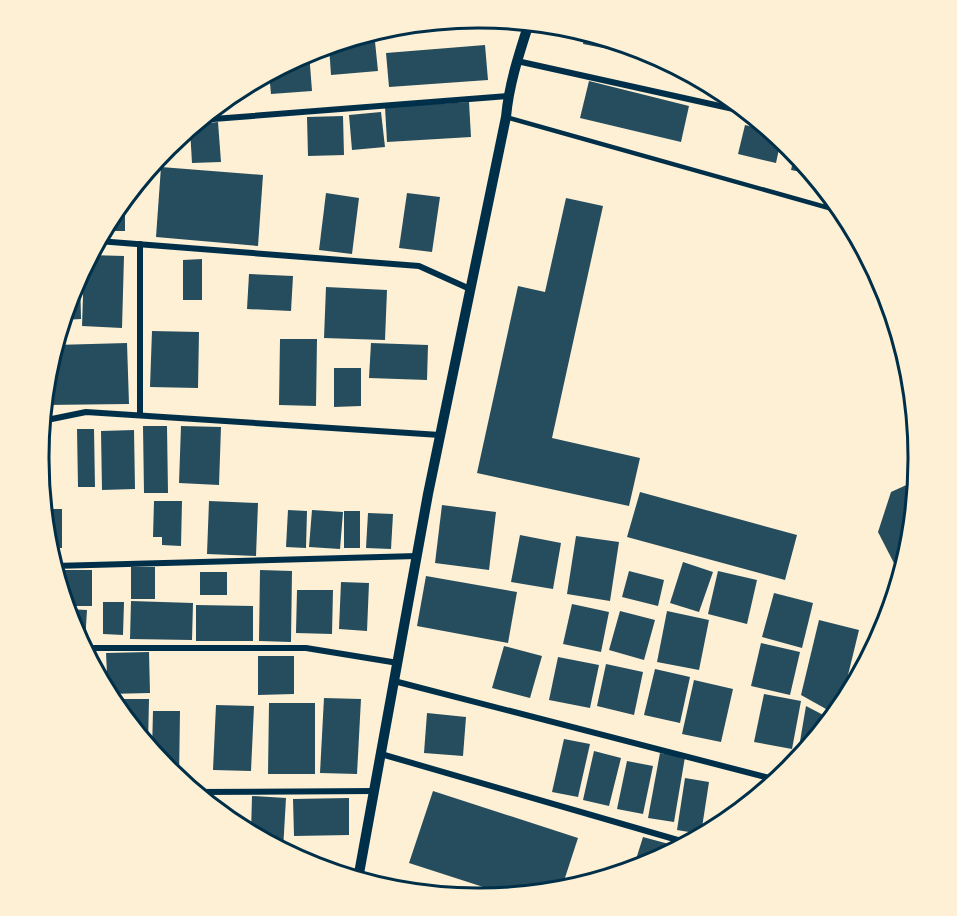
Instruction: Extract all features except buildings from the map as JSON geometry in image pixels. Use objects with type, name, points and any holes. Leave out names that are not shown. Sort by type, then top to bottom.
[{"type":"street","points":[[360,871],[440,435],[506,117],[508,96],[526,31]]},
{"type":"street","points":[[516,61],[726,107]]},
{"type":"street","points":[[215,119],[508,96]]},
{"type":"street","points":[[108,242],[419,266],[470,289]]},
{"type":"street","points":[[140,244],[140,415]]},
{"type":"street","points":[[51,419],[86,412],[440,435]]},
{"type":"street","points":[[63,566],[417,556]]},
{"type":"street","points":[[93,648],[306,648],[398,663]]},
{"type":"street","points":[[394,681],[766,777]]},
{"type":"street","points":[[381,754],[675,839]]},
{"type":"street","points":[[208,792],[375,791]]},
{"type":"lane","points":[[506,117],[827,208]]}]
